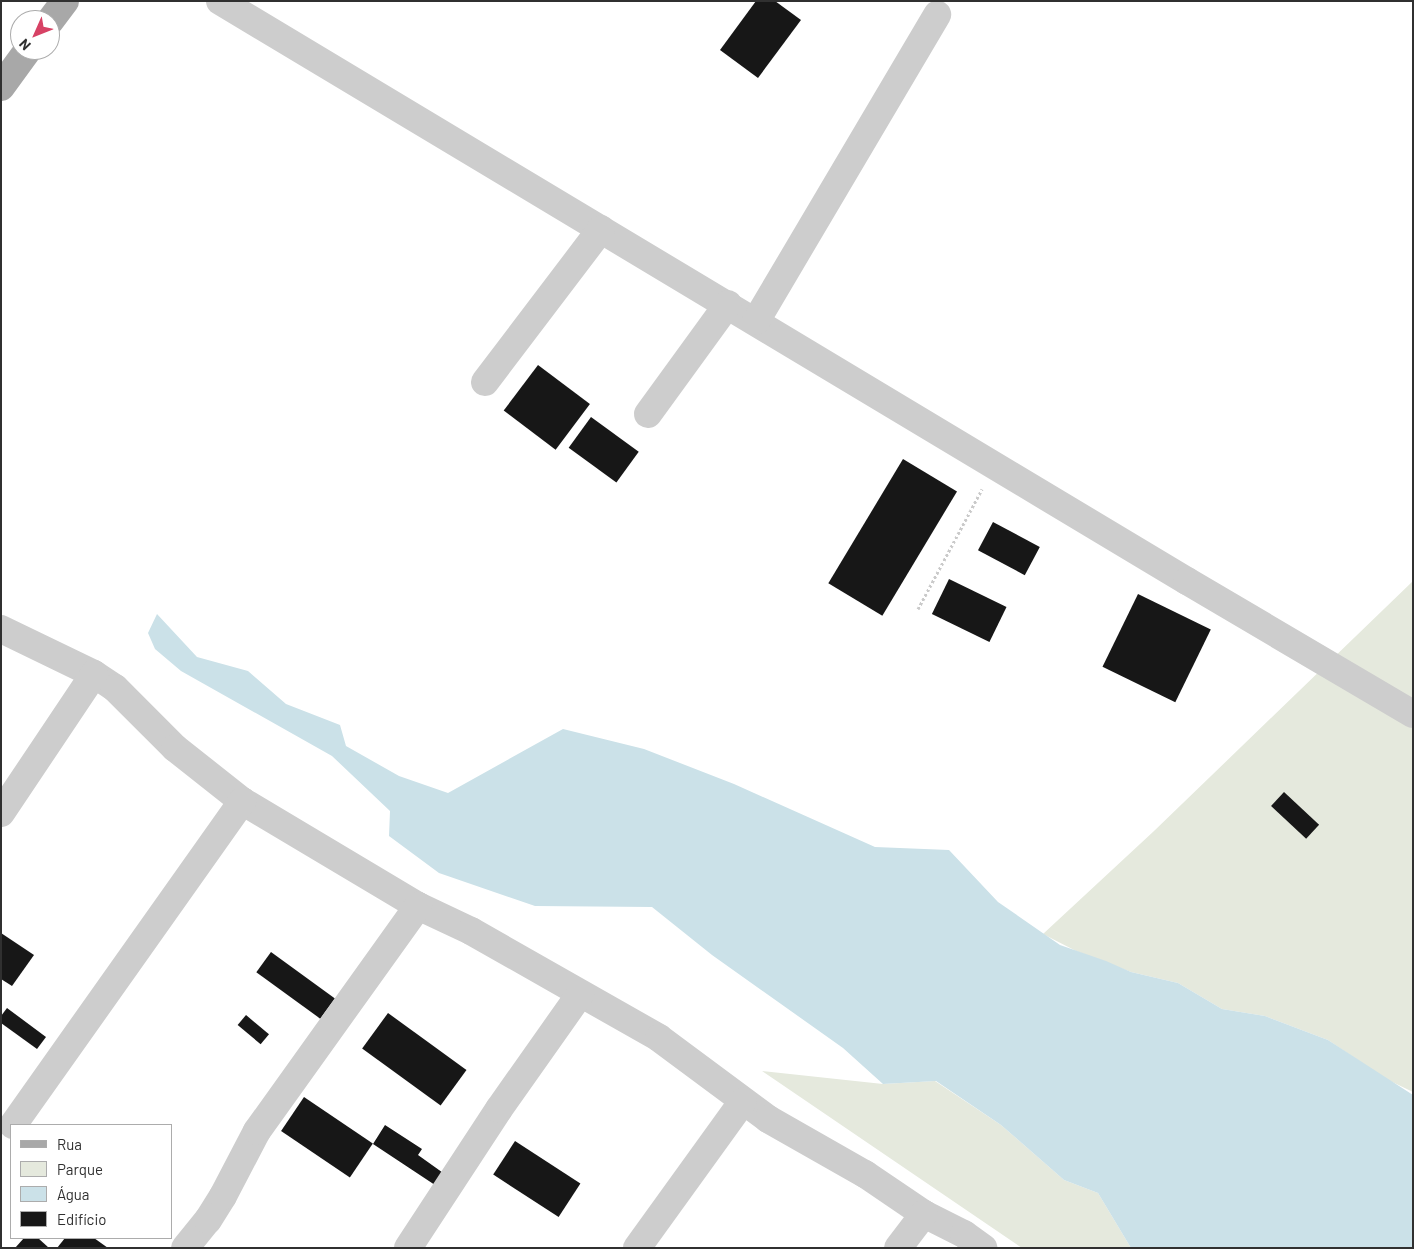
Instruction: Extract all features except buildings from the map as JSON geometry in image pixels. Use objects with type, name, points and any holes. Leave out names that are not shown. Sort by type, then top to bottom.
[{"type":"main road","points":[[1,86],[20,60]]},
{"type":"street","points":[[220,1],[728,304],[1186,581],[1413,714]]},
{"type":"street","points":[[756,321],[936,15]]},
{"type":"street","points":[[485,382],[601,229]]},
{"type":"street","points":[[648,414],[728,304]]},
{"type":"street","points":[[1,629],[94,674],[115,688],[175,748],[242,800],[418,906],[471,931],[659,1038],[768,1120],[865,1174],[924,1214],[964,1234],[983,1248]]},
{"type":"street","points":[[1,813],[94,674]]},
{"type":"street","points":[[13,1124],[242,800]]},
{"type":"street","points":[[185,1248],[208,1220],[224,1196],[257,1131],[418,906]]},
{"type":"street","points":[[408,1248],[500,1109],[580,994]]},
{"type":"street","points":[[638,1248],[744,1101]]},
{"type":"street","points":[[1,1141],[10,1129]]},
{"type":"street","points":[[898,1248],[924,1214]]},
{"type":"path","points":[[918,609],[995,465]]},
{"type":"green space","points":[[1413,581],[1413,1092],[1386,1079],[1328,1040],[1265,1016],[1222,1009],[1178,983],[1131,972],[1076,951],[1043,934],[1154,831]]},
{"type":"green space","points":[[762,1071],[883,1084],[935,1081],[1001,1125],[1064,1180],[1098,1193],[1131,1248],[1022,1248]]},
{"type":"water","points":[[157,614],[197,657],[248,671],[286,704],[340,725],[346,746],[399,776],[448,793],[563,729],[644,749],[734,784],[875,847],[949,850],[998,902],[1060,945],[1131,972],[1178,983],[1222,1009],[1265,1016],[1328,1040],[1413,1095],[1413,1248],[1131,1248],[1098,1193],[1064,1180],[1001,1125],[936,1081],[883,1084],[843,1048],[712,955],[652,907],[535,906],[439,873],[389,836],[390,811],[332,756],[181,671],[155,649],[148,633]]}]
